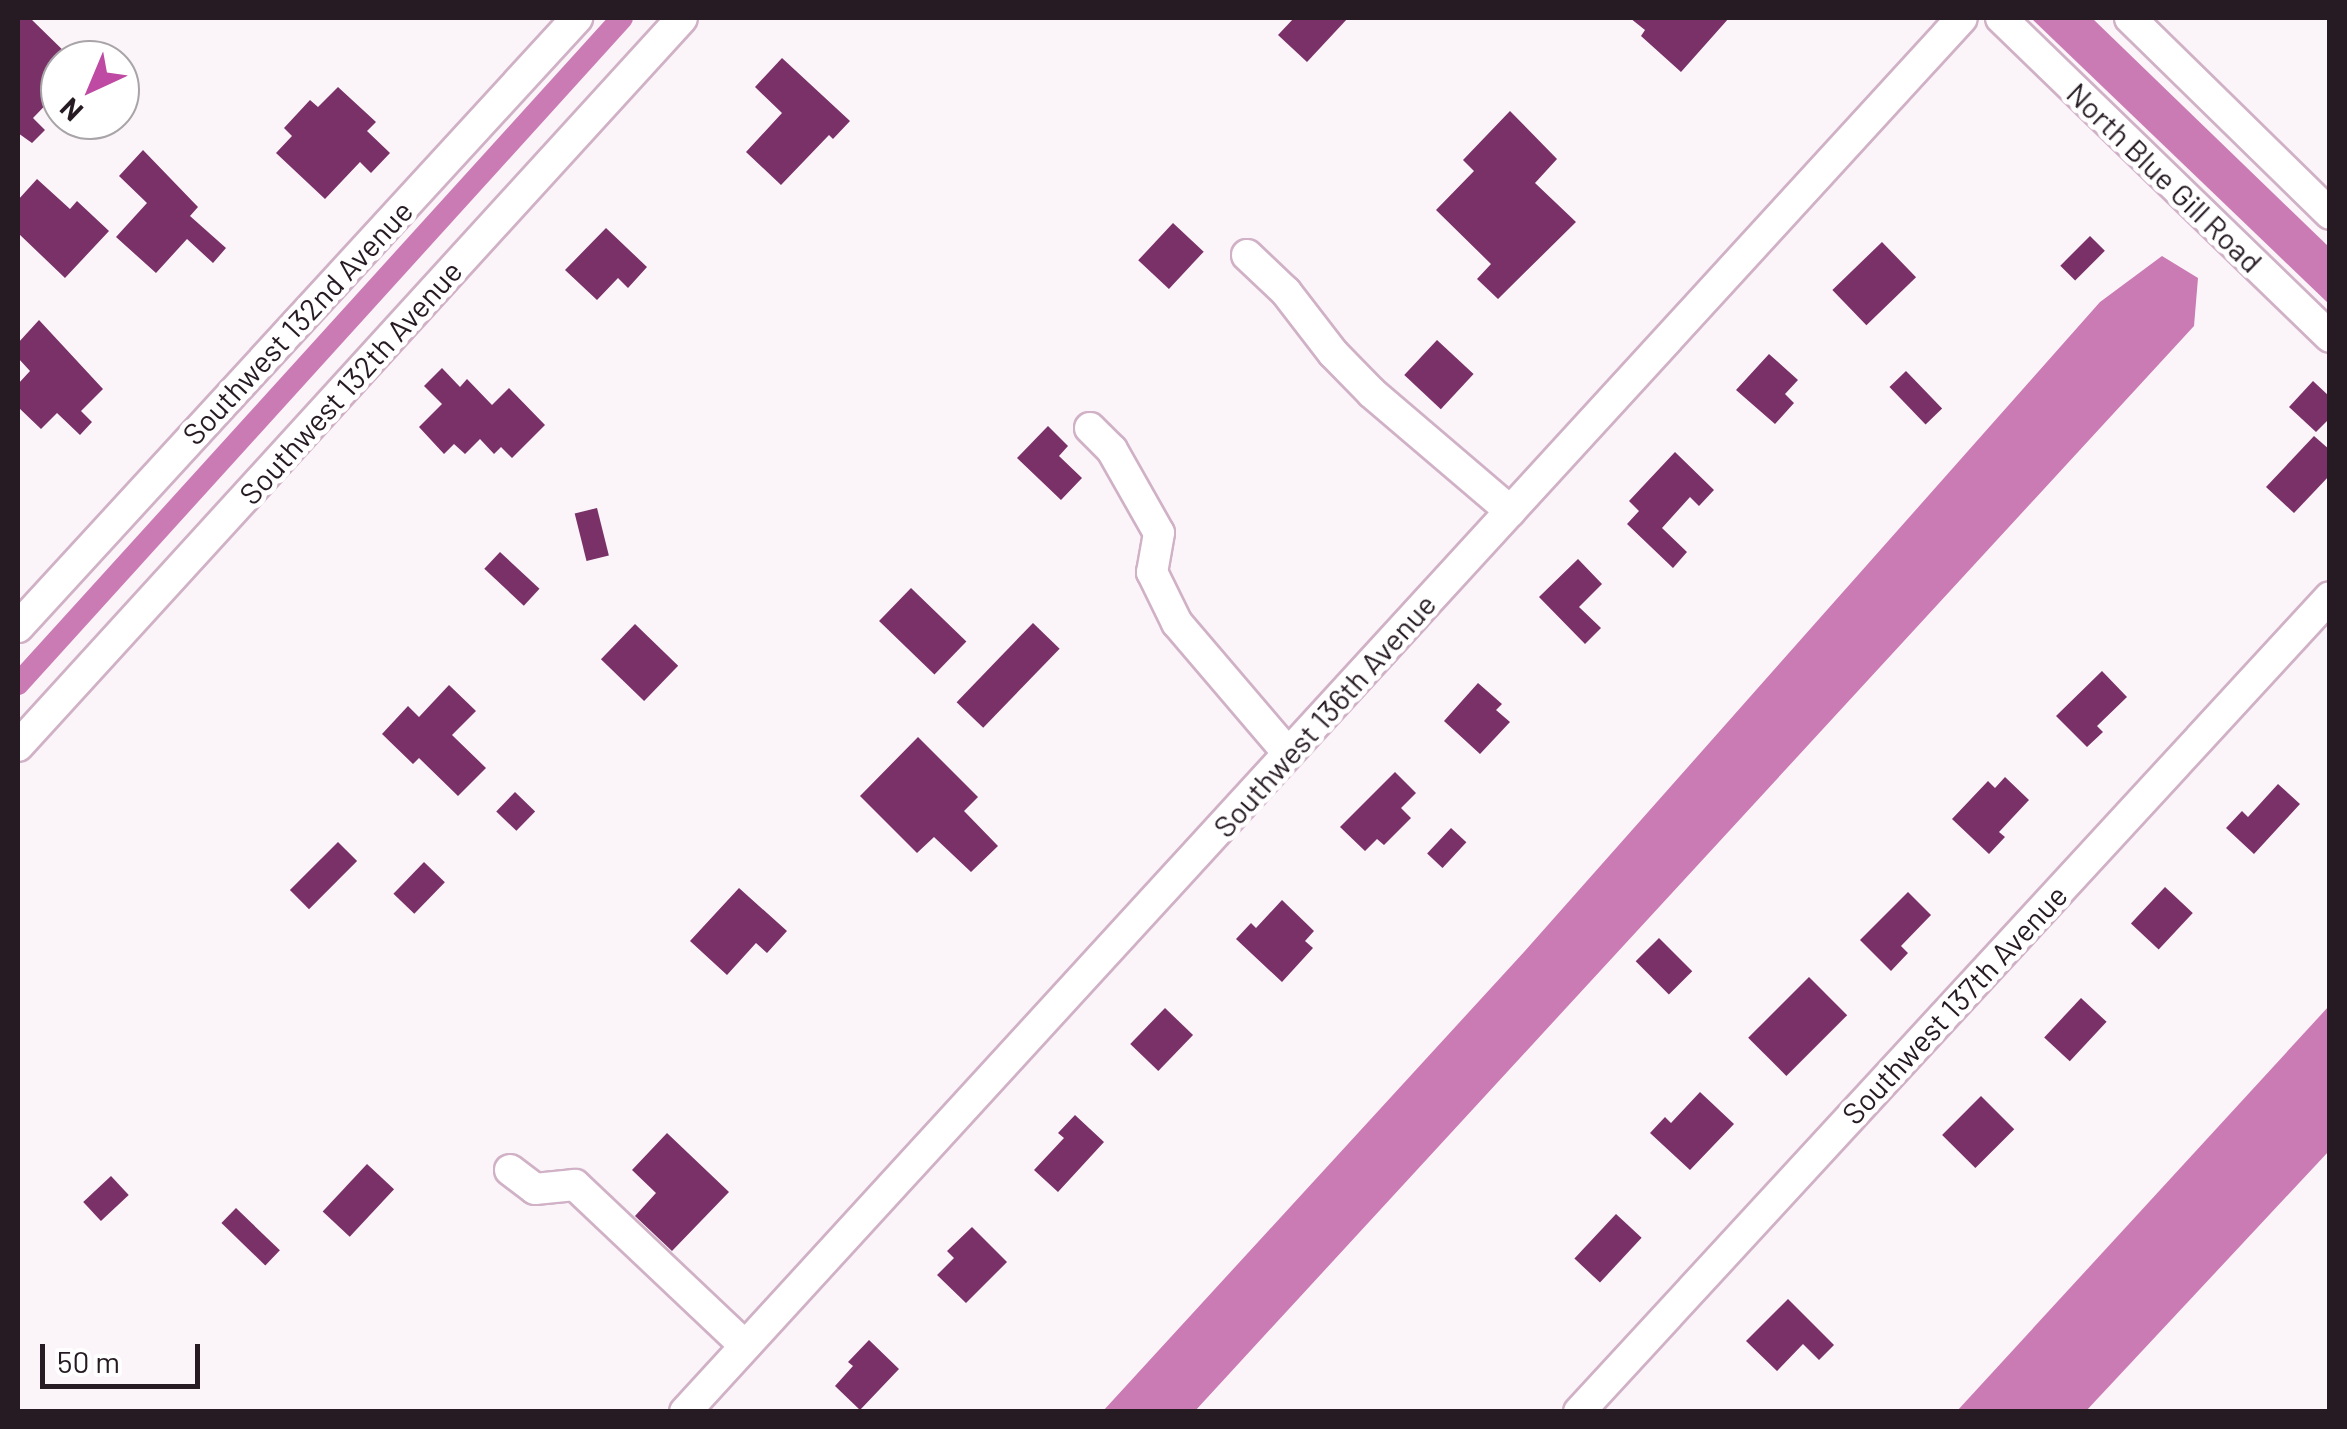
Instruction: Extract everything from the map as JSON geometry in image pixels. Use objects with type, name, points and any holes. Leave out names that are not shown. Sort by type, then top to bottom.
[{"type":"street","name":"Southwest 132nd Avenue","points":[[18,627],[577,18]]},
{"type":"street","name":"Southwest 132th Avenue","points":[[18,746],[682,18]]},
{"type":"street","name":"Southwest 136th Avenue","points":[[685,1412],[1962,18]]},
{"type":"street","name":"North Blue Gill Road","points":[[2001,18],[2330,337]]},
{"type":"street","points":[[2130,18],[2330,214]]},
{"type":"street","points":[[1247,255],[1286,292],[1333,353],[1372,394],[1510,511]]},
{"type":"street","points":[[1090,428],[1112,450],[1160,532],[1152,572],[1177,624],[1288,753]]},
{"type":"street","name":"Southwest 137th Avenue","points":[[1579,1412],[2330,597]]},
{"type":"street","points":[[510,1170],[535,1189],[575,1185],[745,1346]]},
{"type":"shaded area","points":[[2031,18],[2092,18],[2329,247],[2329,304]]},
{"type":"shaded area","points":[[2162,256],[2198,278],[2194,326],[1195,1411],[1103,1411],[1524,952],[2100,302]]},
{"type":"shaded area","points":[[2329,1006],[2329,1151],[2086,1411],[1957,1411]]},
{"type":"building","points":[[18,18],[30,18],[53,40],[40,40],[40,111],[33,118],[40,125],[40,135],[32,143],[18,133]]},
{"type":"building","points":[[1294,18],[1348,18],[1307,62],[1278,35]]},
{"type":"building","points":[[1630,18],[1729,18],[1681,72],[1641,36],[1645,30]]},
{"type":"building","points":[[782,58],[850,121],[833,139],[829,135],[781,185],[746,152],[782,113],[755,87]]},
{"type":"building","points":[[338,87],[376,122],[367,131],[390,153],[371,173],[360,162],[325,199],[276,153],[292,136],[284,128],[310,100],[318,107]]},
{"type":"building","points":[[1510,111],[1557,159],[1535,183],[1576,222],[1498,299],[1477,279],[1491,264],[1436,210],[1474,171],[1463,160]]},
{"type":"building","points":[[143,150],[198,207],[190,216],[226,248],[213,263],[187,239],[156,273],[116,237],[147,203],[119,176]]},
{"type":"building","points":[[37,179],[70,209],[77,201],[109,231],[65,278],[18,233],[18,200]]},
{"type":"building","points":[[1173,223],[1204,252],[1169,289],[1138,260]]},
{"type":"building","points":[[606,228],[647,267],[628,288],[618,278],[597,300],[565,270]]},
{"type":"building","points":[[2090,236],[2105,251],[2075,281],[2060,266]]},
{"type":"building","points":[[1882,242],[1916,277],[1866,325],[1832,290]]},
{"type":"building","points":[[39,320],[103,389],[81,411],[92,422],[80,435],[57,413],[41,429],[18,407],[18,384],[30,371],[18,358],[18,343]]},
{"type":"building","points":[[1437,340],[1474,374],[1441,409],[1404,375]]},
{"type":"building","points":[[1769,354],[1798,380],[1785,394],[1794,403],[1775,424],[1736,390]]},
{"type":"building","points":[[442,368],[460,387],[467,379],[492,405],[509,388],[545,425],[512,458],[501,447],[494,454],[480,439],[465,454],[454,444],[444,454],[419,427],[442,404],[424,386]]},
{"type":"building","points":[[1906,371],[1942,408],[1926,424],[1889,387]]},
{"type":"building","points":[[2313,381],[2330,397],[2330,418],[2316,432],[2289,407]]},
{"type":"building","points":[[1048,426],[1068,446],[1059,456],[1082,478],[1061,500],[1017,458]]},
{"type":"building","points":[[2314,436],[2330,450],[2330,475],[2294,513],[2266,487]]},
{"type":"building","points":[[1675,452],[1714,490],[1699,506],[1690,497],[1662,528],[1687,552],[1673,568],[1627,524],[1639,511],[1629,501]]},
{"type":"building","points":[[597,508],[609,556],[587,561],[575,514]]},
{"type":"building","points":[[500,552],[539,589],[524,606],[484,569]]},
{"type":"building","points":[[1578,559],[1602,584],[1579,607],[1601,628],[1585,644],[1539,597]]},
{"type":"building","points":[[911,588],[966,641],[934,675],[879,621]]},
{"type":"building","points":[[1033,623],[1060,649],[983,728],[957,702]]},
{"type":"building","points":[[635,624],[678,666],[644,701],[601,659]]},
{"type":"building","points":[[2102,671],[2127,697],[2097,726],[2103,732],[2087,747],[2056,716]]},
{"type":"building","points":[[1478,683],[1502,704],[1496,710],[1510,722],[1480,754],[1444,721]]},
{"type":"building","points":[[449,685],[476,711],[452,735],[486,768],[458,796],[419,758],[413,764],[382,734],[408,706],[419,717]]},
{"type":"building","points":[[918,737],[978,797],[964,811],[998,846],[971,872],[934,837],[917,853],[860,796]]},
{"type":"building","points":[[1395,772],[1416,793],[1401,808],[1411,818],[1384,845],[1377,839],[1365,851],[1340,827]]},
{"type":"building","points":[[2005,777],[2029,800],[1999,832],[2005,837],[1989,854],[1952,819],[1988,781],[1995,788]]},
{"type":"building","points":[[2278,784],[2300,804],[2254,854],[2226,828],[2242,811],[2248,817]]},
{"type":"building","points":[[515,792],[535,811],[516,831],[496,811]]},
{"type":"building","points":[[1451,828],[1466,842],[1442,868],[1427,854]]},
{"type":"building","points":[[338,842],[357,861],[309,909],[290,890]]},
{"type":"building","points":[[424,862],[445,882],[414,914],[393,894]]},
{"type":"building","points":[[2165,887],[2193,913],[2159,949],[2131,924]]},
{"type":"building","points":[[739,888],[787,931],[767,953],[756,943],[727,975],[690,941]]},
{"type":"building","points":[[1908,892],[1931,915],[1901,946],[1908,953],[1891,971],[1860,940]]},
{"type":"building","points":[[1282,900],[1314,931],[1305,941],[1313,948],[1282,982],[1236,939],[1251,923],[1256,928]]},
{"type":"building","points":[[1659,938],[1692,971],[1669,995],[1636,961]]},
{"type":"building","points":[[1809,977],[1847,1015],[1786,1076],[1748,1038]]},
{"type":"building","points":[[2081,998],[2107,1022],[2070,1061],[2044,1037]]},
{"type":"building","points":[[1165,1008],[1193,1035],[1158,1071],[1130,1044]]},
{"type":"building","points":[[1700,1092],[1734,1124],[1690,1170],[1650,1133],[1665,1117],[1671,1123]]},
{"type":"building","points":[[1981,1096],[2014,1129],[1975,1168],[1942,1135]]},
{"type":"building","points":[[1075,1115],[1104,1142],[1058,1192],[1034,1170],[1064,1138],[1058,1133]]},
{"type":"building","points":[[667,1133],[729,1192],[672,1251],[635,1216],[656,1193],[632,1170]]},
{"type":"building","points":[[367,1164],[394,1189],[350,1237],[323,1212]]},
{"type":"building","points":[[111,1176],[129,1195],[101,1221],[83,1202]]},
{"type":"building","points":[[236,1208],[280,1250],[265,1265],[221,1223]]},
{"type":"building","points":[[1616,1214],[1642,1238],[1600,1282],[1574,1259]]},
{"type":"building","points":[[972,1227],[1007,1262],[966,1303],[937,1275],[954,1258],[947,1251]]},
{"type":"building","points":[[1788,1299],[1834,1345],[1819,1360],[1803,1344],[1777,1371],[1746,1341]]},
{"type":"building","points":[[869,1340],[899,1369],[860,1410],[835,1386],[853,1366],[848,1362]]},
{"type":"waterway","points":[[18,684],[622,18]]}]
